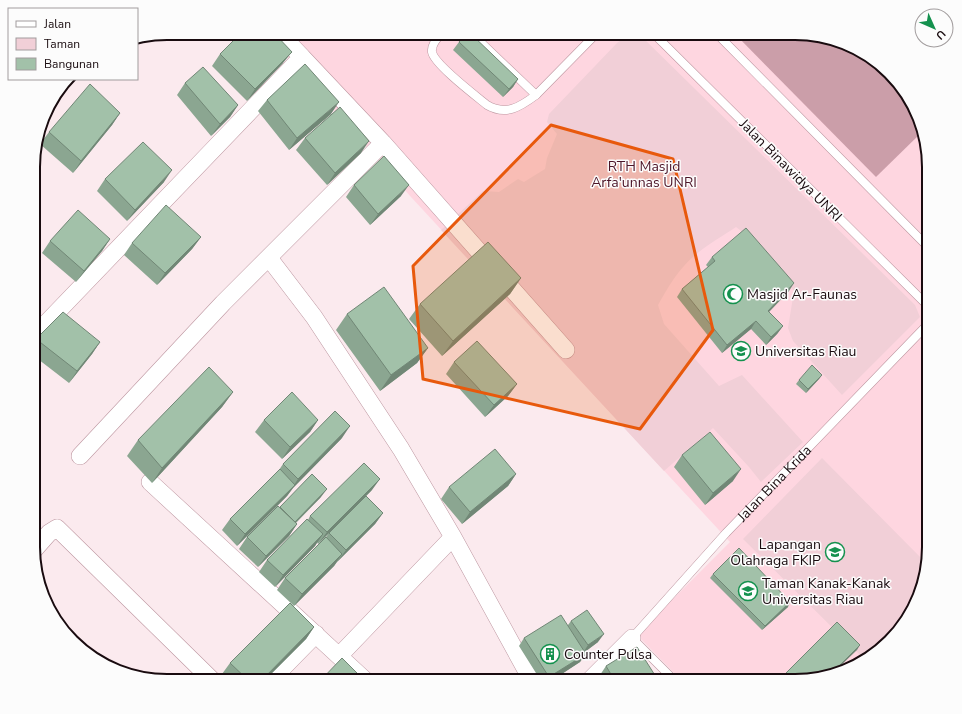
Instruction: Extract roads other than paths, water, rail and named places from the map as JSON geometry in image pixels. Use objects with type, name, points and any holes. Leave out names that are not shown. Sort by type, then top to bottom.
[{"type":"street","points":[[285,40],[383,143],[566,350]]},
{"type":"street","points":[[40,330],[302,58]]},
{"type":"street","points":[[80,456],[223,303],[383,143]]},
{"type":"street","points":[[269,258],[314,317],[397,442],[453,537],[528,674]]},
{"type":"street","points":[[150,482],[358,674]]},
{"type":"street","points":[[40,544],[56,528],[206,674]]},
{"type":"street","points":[[339,656],[453,537]]},
{"type":"street","points":[[277,674],[316,634]]},
{"type":"street","name":"Jalan Bina Krida","points":[[596,674],[632,638]]},
{"type":"lane","points":[[436,40],[432,53],[440,64],[487,105],[502,110],[508,110],[524,104],[536,95],[590,40]]},
{"type":"lane","points":[[478,40],[536,95]]},
{"type":"lane","name":"Jalan Binawidya UNRI","points":[[660,40],[922,300]]},
{"type":"lane","points":[[723,40],[922,241]]},
{"type":"lane","name":"Jalan Bina Krida","points":[[632,638],[726,533],[922,330]]},
{"type":"lane","points":[[632,638],[668,674]]},
{"type":"place","name":"Masjid Ar-Faunas","points":[[733,294]]},
{"type":"place","name":"Universitas Riau","points":[[741,351]]},
{"type":"place","name":"Lapangan Olahraga FKIP","points":[[835,552]]},
{"type":"place","name":"Taman Kanak-Kanak Universitas Riau","points":[[748,591]]},
{"type":"place","name":"Counter Pulsa","points":[[550,654]]},
{"type":"park label","name":"RTH Masjid Arfa'unnas UNRI","points":[[644,174]]}]
